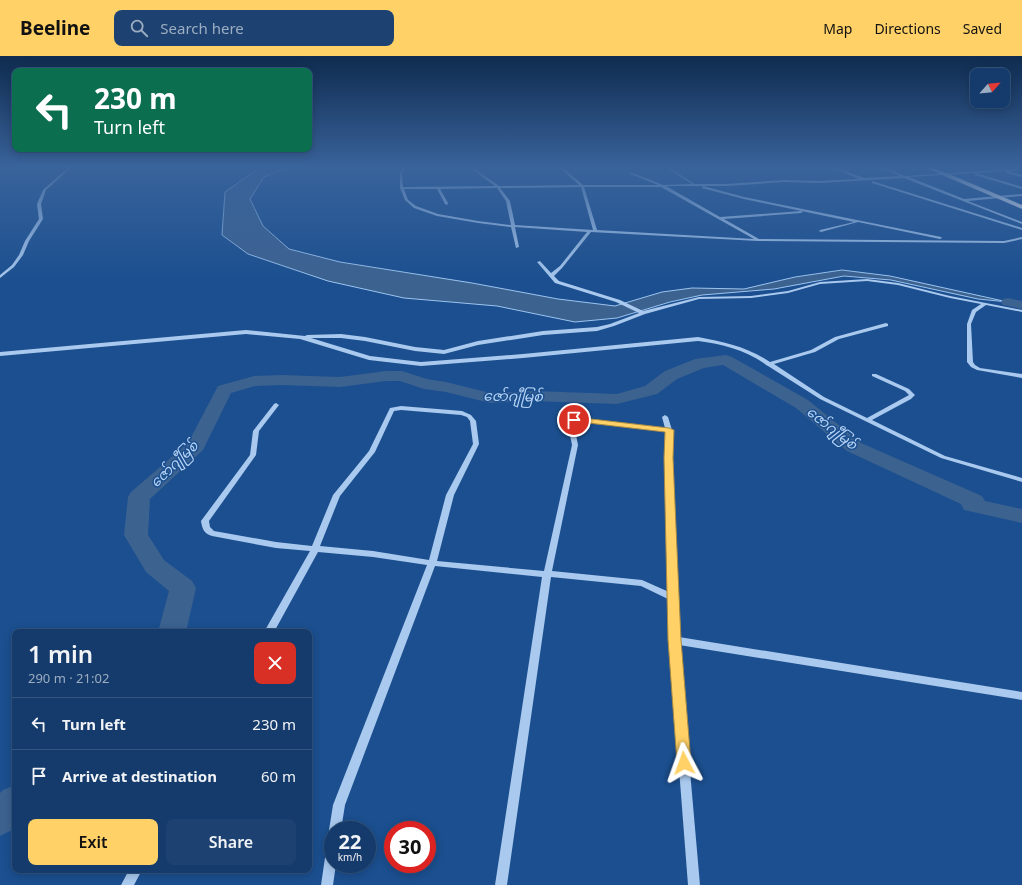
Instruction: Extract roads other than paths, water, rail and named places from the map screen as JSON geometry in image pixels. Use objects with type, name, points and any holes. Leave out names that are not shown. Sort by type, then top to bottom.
[{"type":"street","points":[[0,277],[13,266],[21,255],[41,219],[39,205]]},
{"type":"street","points":[[412,205],[437,215],[478,222],[590,231],[758,240],[1004,242],[1022,238]]},
{"type":"street","points":[[509,205],[517,247]]},
{"type":"street","points":[[587,205],[595,231]]},
{"type":"street","points":[[696,205],[758,240]]},
{"type":"street","points":[[778,205],[957,241]]},
{"type":"street","points":[[946,205],[1022,229]]},
{"type":"street","points":[[975,205],[1022,223]]},
{"type":"street","points":[[720,218],[810,211]]},
{"type":"street","points":[[820,231],[861,221]]},
{"type":"street","points":[[551,276],[561,267],[590,231]]},
{"type":"street","points":[[539,262],[557,282],[622,303],[642,312]]},
{"type":"street","points":[[0,354],[246,332],[301,337],[347,337],[372,340],[415,349],[444,352],[478,343],[520,336],[612,325],[642,312],[699,298],[751,298],[788,292],[820,283],[867,280],[898,284],[1022,311]]},
{"type":"street","points":[[985,304],[974,311],[969,324],[970,362],[973,366],[979,369],[1022,376]]},
{"type":"street","points":[[768,364],[813,351],[837,338],[886,325]]},
{"type":"street","points":[[301,337],[369,358],[421,364],[524,356],[698,338],[743,350],[756,356],[822,398],[943,457],[1022,480]]},
{"type":"street","points":[[868,420],[912,395],[907,390],[874,375]]},
{"type":"street","points":[[276,405],[256,431],[253,455],[205,521],[206,528],[212,533],[276,545],[373,554],[432,563],[642,583],[674,598]]},
{"type":"street","points":[[271,629],[315,549],[337,495],[372,452],[392,409],[401,408],[462,413],[469,416],[473,421],[476,444],[450,495],[432,563],[339,805],[336,821]]},
{"type":"street","points":[[665,417],[669,430],[674,640],[694,885]]},
{"type":"street","points":[[501,885],[547,574],[575,445],[571,425],[572,421],[584,420],[669,430]]},
{"type":"street","points":[[674,640],[1022,696]]},
{"type":"street","points":[[127,885],[134,873]]},
{"type":"street","points":[[326,885],[328,873]]},
{"type":"water","points":[[224,205],[253,205],[263,226],[289,249],[340,262],[472,283],[558,299],[615,306],[662,292],[692,288],[744,289],[795,277],[842,270],[890,276],[1008,302],[978,299],[891,280],[844,276],[774,289],[702,295],[670,302],[617,318],[575,322],[497,306],[404,298],[328,281],[248,254],[222,235]]},
{"type":"waterway","points":[[1008,302],[1022,305]]},
{"type":"waterway","name":"ဇော်ဂျီမြစ်","points":[[173,629],[183,588],[155,566],[136,535],[139,497],[196,446],[224,390],[254,381],[282,380],[340,382],[386,376],[402,376],[424,384],[446,387],[490,398],[534,396],[617,399],[651,390],[671,375],[701,363],[726,360],[802,404],[854,447],[974,501],[972,505],[1022,516]]},
{"type":"waterway","name":"ဇော်ဂျီမြစ်","points":[[0,818],[12,805]]}]
